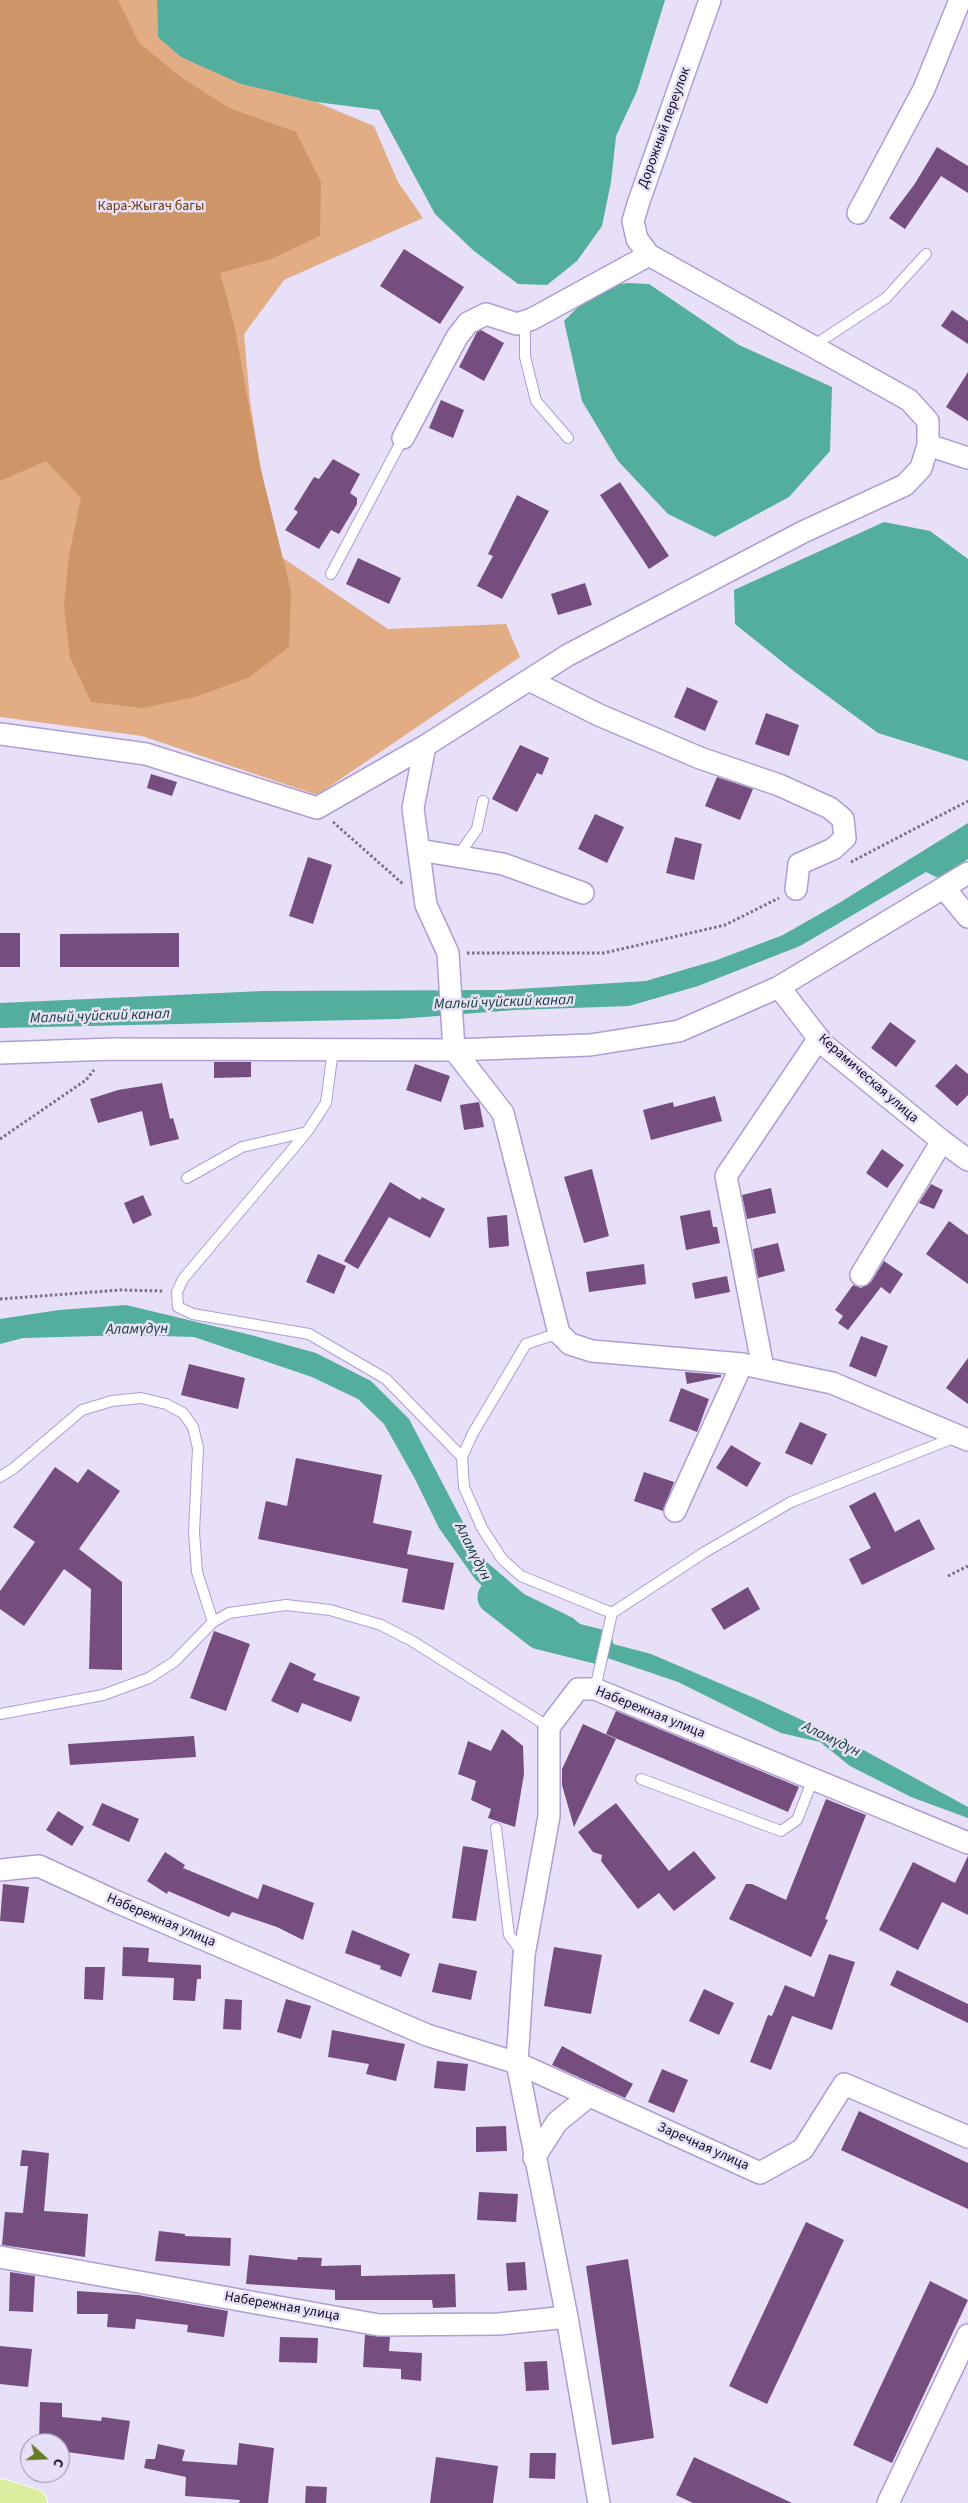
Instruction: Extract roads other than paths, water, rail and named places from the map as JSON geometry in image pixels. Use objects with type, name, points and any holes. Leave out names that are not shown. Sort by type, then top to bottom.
[{"type":"main road","points":[[0,2493],[33,2503]]},
{"type":"street","name":"Дорожный переулок","points":[[649,255],[637,240],[633,221],[710,0]]},
{"type":"street","points":[[858,212],[924,89],[960,0]]},
{"type":"street","points":[[0,734],[146,754],[317,808],[425,746],[568,655],[794,536],[905,484],[921,468],[928,445],[928,421],[909,400],[649,255],[525,321],[517,324],[486,314],[468,323],[457,337],[403,438]]},
{"type":"street","points":[[928,445],[968,458]]},
{"type":"street","points":[[529,680],[599,715],[700,758],[779,785],[830,808],[843,819],[845,838],[833,849],[799,864],[796,889]]},
{"type":"street","points":[[425,746],[413,808],[426,905],[448,960],[454,1050],[503,1113],[560,1333],[570,1344],[592,1351],[742,1364],[832,1384],[963,1438]]},
{"type":"street","points":[[419,850],[503,864],[583,892]]},
{"type":"street","points":[[0,1053],[113,1049],[454,1050],[590,1045],[679,1031],[778,987],[968,873]]},
{"type":"street","points":[[944,888],[968,917]]},
{"type":"street","name":"Керамическая улица","points":[[778,987],[819,1038],[942,1141],[968,1160]]},
{"type":"street","points":[[763,1368],[726,1176],[819,1038]]},
{"type":"street","points":[[861,1275],[942,1141]]},
{"type":"street","points":[[675,1511],[742,1364]]},
{"type":"street","name":"Набережная улица","points":[[548,1727],[578,1689],[595,1689],[968,1843]]},
{"type":"street","points":[[548,1727],[549,1816],[524,1956],[517,2063],[534,2158],[567,2317],[599,2503]]},
{"type":"street","name":"Набережная улица","points":[[0,1870],[39,1866],[117,1902],[427,2035],[517,2063]]},
{"type":"street","name":"Заречная улица","points":[[517,2063],[760,2173],[803,2149],[844,2084],[968,2137]]},
{"type":"street","points":[[534,2158],[557,2122],[589,2096]]},
{"type":"street","name":"Набережная улица","points":[[0,2257],[379,2325],[499,2324],[567,2317]]},
{"type":"street","points":[[888,2503],[968,2335]]},
{"type":"lane","points":[[813,346],[886,298],[926,254]]},
{"type":"lane","points":[[525,321],[525,357],[536,401],[568,438]]},
{"type":"lane","points":[[331,574],[403,438]]},
{"type":"lane","points":[[458,856],[477,829],[483,801]]},
{"type":"lane","points":[[333,1050],[326,1103],[307,1132],[183,1279],[177,1292],[178,1307],[193,1314],[309,1334],[386,1378],[462,1457]]},
{"type":"lane","points":[[187,1178],[242,1147],[307,1132]]},
{"type":"lane","points":[[560,1333],[526,1344],[462,1457],[464,1487],[482,1528],[502,1559],[521,1576],[611,1618]]},
{"type":"lane","points":[[0,1477],[14,1468],[82,1410],[112,1401],[141,1398],[166,1404],[183,1413],[193,1427],[198,1448],[194,1532],[198,1572],[213,1622]]},
{"type":"lane","points":[[595,1689],[611,1618],[705,1552],[790,1502],[963,1438]]},
{"type":"lane","points":[[0,1714],[103,1695],[149,1678],[174,1662],[213,1622],[229,1613],[286,1606],[330,1610],[381,1625],[412,1642],[548,1727]]},
{"type":"lane","points":[[641,1779],[781,1832],[797,1820],[813,1779]]},
{"type":"lane","points":[[496,1828],[509,1935],[524,1956]]},
{"type":"water","points":[[157,0],[665,0],[637,91],[616,136],[611,182],[602,226],[577,261],[547,285],[518,284],[474,251],[435,214],[379,110],[316,102],[241,84],[181,57],[158,37]]},
{"type":"water","points":[[628,283],[649,284],[739,345],[832,387],[830,451],[789,497],[715,537],[668,514],[618,461],[582,401],[564,321],[590,295],[608,286]]},
{"type":"water","points":[[884,522],[930,531],[968,559],[968,761],[878,733],[795,672],[735,624],[734,590]]},
{"type":"water","name":"Малый чуйский канал","points":[[968,823],[968,859],[938,878],[926,872],[800,946],[698,986],[629,1006],[515,1010],[398,1019],[0,1028],[0,1003],[263,991],[502,990],[646,981],[717,960],[783,935],[839,903]]},
{"type":"water","points":[[126,1305],[251,1335],[316,1353],[371,1381],[409,1419],[481,1557],[524,1594],[573,1618],[598,1640],[651,1654],[759,1700],[847,1741],[968,1807],[968,1818],[911,1797],[850,1766],[820,1742],[781,1733],[678,1682],[581,1649],[516,1619],[475,1579],[439,1528],[414,1477],[384,1424],[358,1399],[312,1377],[194,1337],[131,1335],[23,1338],[0,1344],[0,1319],[59,1310]]},
{"type":"waterway","name":"Аламүдүн","points":[[495,1597],[540,1632],[596,1646]]},
{"type":"park label","name":"Кара-Жыгач багы","points":[[151,207]]}]
